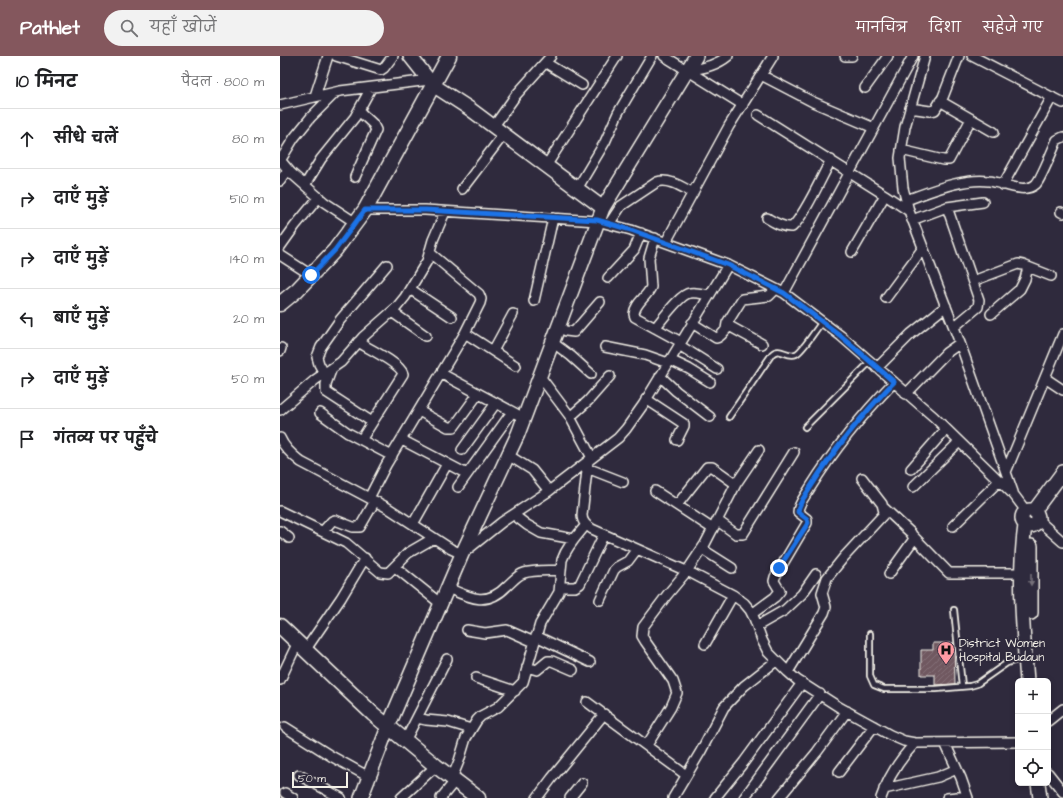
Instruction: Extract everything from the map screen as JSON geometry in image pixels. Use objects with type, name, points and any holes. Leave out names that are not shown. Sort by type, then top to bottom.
[{"type":"main road","points":[[280,304],[297,290],[335,250],[365,210],[432,82],[449,56]]},
{"type":"main road","points":[[280,626],[388,727],[453,780],[478,798]]},
{"type":"street","points":[[316,96],[328,56]]},
{"type":"street","points":[[336,56],[359,59],[381,70],[388,64],[393,56]]},
{"type":"street","points":[[410,56],[432,82],[603,208]]},
{"type":"street","points":[[546,166],[617,56]]},
{"type":"street","points":[[577,189],[605,142],[618,113],[652,56]]},
{"type":"street","points":[[664,56],[743,105]]},
{"type":"street","points":[[458,487],[467,474],[518,415],[540,375],[557,327],[603,222],[603,208],[696,56]]},
{"type":"street","points":[[688,70],[696,70],[712,65],[728,56]]},
{"type":"street","points":[[845,56],[852,56]]},
{"type":"street","points":[[865,88],[888,56]]},
{"type":"street","points":[[692,323],[716,338],[720,337],[742,299],[769,296],[780,291],[850,172],[913,56]]},
{"type":"street","points":[[925,56],[905,127],[901,150],[900,170],[906,200],[960,343],[1014,495]]},
{"type":"street","points":[[910,108],[933,112],[940,101],[959,56]]},
{"type":"street","points":[[972,56],[1063,103]]},
{"type":"street","points":[[666,242],[730,126],[771,57]]},
{"type":"street","points":[[462,189],[499,130],[516,95],[549,59],[582,85]]},
{"type":"street","points":[[761,75],[813,102],[874,128]]},
{"type":"street","points":[[280,104],[337,91],[432,82]]},
{"type":"street","points":[[305,185],[321,159],[359,111],[371,88]]},
{"type":"street","points":[[337,91],[311,117],[294,138],[280,161],[288,170],[330,207],[356,223]]},
{"type":"street","points":[[1003,185],[1052,97]]},
{"type":"street","points":[[940,101],[994,132]]},
{"type":"street","points":[[354,177],[376,130],[373,124],[359,111]]},
{"type":"street","points":[[758,115],[850,172],[885,195],[911,215]]},
{"type":"street","points":[[901,150],[942,160],[948,160],[971,119]]},
{"type":"street","points":[[906,200],[941,187],[976,180],[992,181],[1003,185],[1025,188],[1036,184],[1057,140],[1063,137]]},
{"type":"street","points":[[767,218],[787,228],[792,227],[806,206],[830,160]]},
{"type":"street","points":[[280,181],[288,170]]},
{"type":"street","points":[[603,222],[622,206],[660,181],[672,182],[693,193]]},
{"type":"street","points":[[852,252],[885,195]]},
{"type":"street","points":[[280,247],[319,197]]},
{"type":"street","points":[[911,215],[947,207],[983,202]]},
{"type":"street","points":[[947,207],[979,300],[978,307],[954,327]]},
{"type":"street","points":[[365,210],[426,210],[603,222],[641,233],[728,265],[780,291],[822,322],[894,382],[946,429],[1014,495],[1031,519],[1063,542]]},
{"type":"street","points":[[280,410],[341,362],[358,342],[392,312],[405,297],[427,261],[433,240],[445,212]]},
{"type":"street","points":[[534,301],[553,218]]},
{"type":"street","points":[[608,278],[634,250],[641,233]]},
{"type":"street","points":[[655,238],[648,258],[651,286],[649,291],[635,309],[634,314],[680,343],[717,369]]},
{"type":"street","points":[[886,298],[923,248]]},
{"type":"street","points":[[323,531],[332,521],[335,520],[353,527],[360,527],[392,456],[442,374],[480,303],[481,298],[479,294],[429,252]]},
{"type":"street","points":[[280,255],[311,275]]},
{"type":"street","points":[[328,371],[319,364],[318,357],[321,347],[340,320],[387,265]]},
{"type":"street","points":[[462,554],[514,515],[589,463],[618,438],[626,429],[646,399],[728,265]]},
{"type":"street","points":[[973,281],[1013,266],[1023,265],[1051,276]]},
{"type":"street","points":[[991,314],[1020,289],[1025,279],[1028,267]]},
{"type":"street","points":[[410,289],[452,316]]},
{"type":"street","points":[[655,328],[677,302],[687,294],[709,295]]},
{"type":"street","points":[[557,327],[566,331],[574,332],[600,302]]},
{"type":"street","points":[[877,368],[911,334],[946,306]]},
{"type":"street","points":[[392,312],[426,336]]},
{"type":"street","points":[[493,350],[513,314]]},
{"type":"street","points":[[726,329],[731,327],[762,344]]},
{"type":"street","points":[[465,333],[516,366]]},
{"type":"street","points":[[1006,472],[1063,334]]},
{"type":"street","points":[[358,342],[394,364],[402,370],[403,374],[361,440]]},
{"type":"street","points":[[552,342],[571,356],[591,374]]},
{"type":"street","points":[[906,394],[946,353],[960,343]]},
{"type":"street","points":[[605,347],[645,355],[669,362],[710,382]]},
{"type":"street","points":[[328,371],[326,392],[372,422]]},
{"type":"street","points":[[442,374],[518,415]]},
{"type":"street","points":[[540,375],[561,402],[570,417],[589,463],[582,514],[582,520],[586,525],[687,571],[733,595],[744,603],[752,614],[768,652],[788,672],[802,683],[847,711],[890,735],[904,741],[916,743],[1015,742]]},
{"type":"street","points":[[570,417],[588,401],[610,376]]},
{"type":"street","points":[[660,376],[676,391],[710,417]]},
{"type":"street","points":[[1045,378],[1063,390]]},
{"type":"street","points":[[752,614],[775,597],[780,591],[774,581],[775,577],[808,523],[807,519],[798,512],[800,504],[828,459],[842,440],[868,409],[894,382]]},
{"type":"street","points":[[419,411],[448,427],[454,427],[478,394]]},
{"type":"street","points":[[646,399],[684,424],[677,440]]},
{"type":"street","points":[[462,450],[496,403]]},
{"type":"street","points":[[320,413],[348,433],[392,456]]},
{"type":"street","points":[[360,798],[388,727],[462,554],[508,455],[518,415]]},
{"type":"street","points":[[911,469],[946,429]]},
{"type":"street","points":[[280,438],[286,449],[301,462],[372,499],[450,549],[462,554]]},
{"type":"street","points":[[402,440],[467,474]]},
{"type":"street","points":[[913,487],[959,442]]},
{"type":"street","points":[[647,745],[671,707],[677,693],[673,681],[645,641],[642,631],[647,622],[687,571],[702,548],[716,525],[736,484],[759,450]]},
{"type":"street","points":[[654,491],[677,505],[716,525],[736,534],[743,534],[794,452]]},
{"type":"street","points":[[508,455],[532,470],[549,491]]},
{"type":"street","points":[[589,463],[623,482]]},
{"type":"street","points":[[413,524],[447,464]]},
{"type":"street","points":[[677,505],[707,467],[712,467],[736,484]]},
{"type":"street","points":[[1027,678],[1021,573],[1031,519],[1063,472]]},
{"type":"street","points":[[862,478],[884,508],[949,573],[1021,573]]},
{"type":"street","points":[[953,526],[999,481]]},
{"type":"street","points":[[788,672],[824,612],[826,607],[822,593],[827,578],[844,557],[883,515],[884,508]]},
{"type":"street","points":[[280,510],[346,543],[380,572],[384,573],[388,572],[394,567],[408,553],[434,538]]},
{"type":"street","points":[[514,515],[541,533],[574,539]]},
{"type":"street","points":[[1031,519],[1031,611],[1034,678]]},
{"type":"street","points":[[441,798],[453,780],[466,738],[471,729],[481,716],[498,707],[522,682],[543,618],[557,596],[560,587],[562,560],[564,555],[567,548],[586,525]]},
{"type":"street","points":[[280,531],[289,538]]},
{"type":"street","points":[[560,587],[575,587],[580,584],[604,534]]},
{"type":"street","points":[[889,574],[914,539],[913,536]]},
{"type":"street","points":[[702,548],[732,568]]},
{"type":"street","points":[[600,600],[614,570],[628,560],[637,549]]},
{"type":"street","points":[[280,680],[302,646],[341,598],[365,558]]},
{"type":"street","points":[[394,567],[441,604]]},
{"type":"street","points":[[448,588],[471,598],[483,599],[500,593],[517,577],[525,572],[561,570]]},
{"type":"street","points":[[757,626],[785,610],[802,594],[816,574]]},
{"type":"street","points":[[704,644],[733,595]]},
{"type":"street","points":[[467,630],[485,633],[507,630],[535,639],[590,662]]},
{"type":"street","points":[[405,740],[447,659]]},
{"type":"street","points":[[527,667],[538,670],[548,661],[552,661],[573,670]]},
{"type":"street","points":[[673,798],[701,751],[724,707],[744,686],[776,661]]},
{"type":"street","points":[[476,678],[514,690]]},
{"type":"street","points":[[715,798],[744,762],[802,683]]},
{"type":"street","points":[[744,798],[820,694]]},
{"type":"street","points":[[587,702],[686,775]]},
{"type":"street","points":[[1051,719],[1063,709]]},
{"type":"street","points":[[779,798],[817,752],[847,711]]},
{"type":"street","points":[[537,798],[604,714]]},
{"type":"street","points":[[417,718],[448,722],[471,729]]},
{"type":"street","points":[[839,772],[874,726]]},
{"type":"street","points":[[285,727],[331,756],[369,777]]},
{"type":"street","points":[[881,798],[896,766],[916,743]]},
{"type":"street","points":[[945,743],[968,797],[947,798]]},
{"type":"street","points":[[401,798],[436,766]]},
{"type":"street","points":[[884,789],[938,776],[957,769]]},
{"type":"street","points":[[299,775],[341,798]]},
{"type":"street","points":[[1051,777],[1063,792]]},
{"type":"street","points":[[570,798],[582,783]]},
{"type":"street","points":[[1038,786],[1040,798]]},
{"type":"street","points":[[1047,786],[1049,798]]},
{"type":"lane","points":[[729,417],[772,354],[775,351],[791,355],[799,352],[822,322]]},
{"type":"lane","points":[[805,427],[870,362]]},
{"type":"lane","points":[[954,610],[962,686]]},
{"type":"lane","points":[[870,634],[870,676],[874,685],[884,689],[936,689],[977,684],[1007,663],[1025,657]]},
{"type":"building","points":[[933,643],[954,643],[955,684],[935,685],[935,675],[921,675],[921,650],[933,650]]},
{"type":"place","name":"District Women Hospital Budaun","points":[[946,665]]},
{"type":"route","points":[[311,275],[335,250],[365,210],[426,210],[597,220],[631,230],[728,265],[784,293],[841,336],[894,382],[868,409],[842,440],[828,459],[800,504],[798,512],[807,519],[808,523],[779,568]]}]
